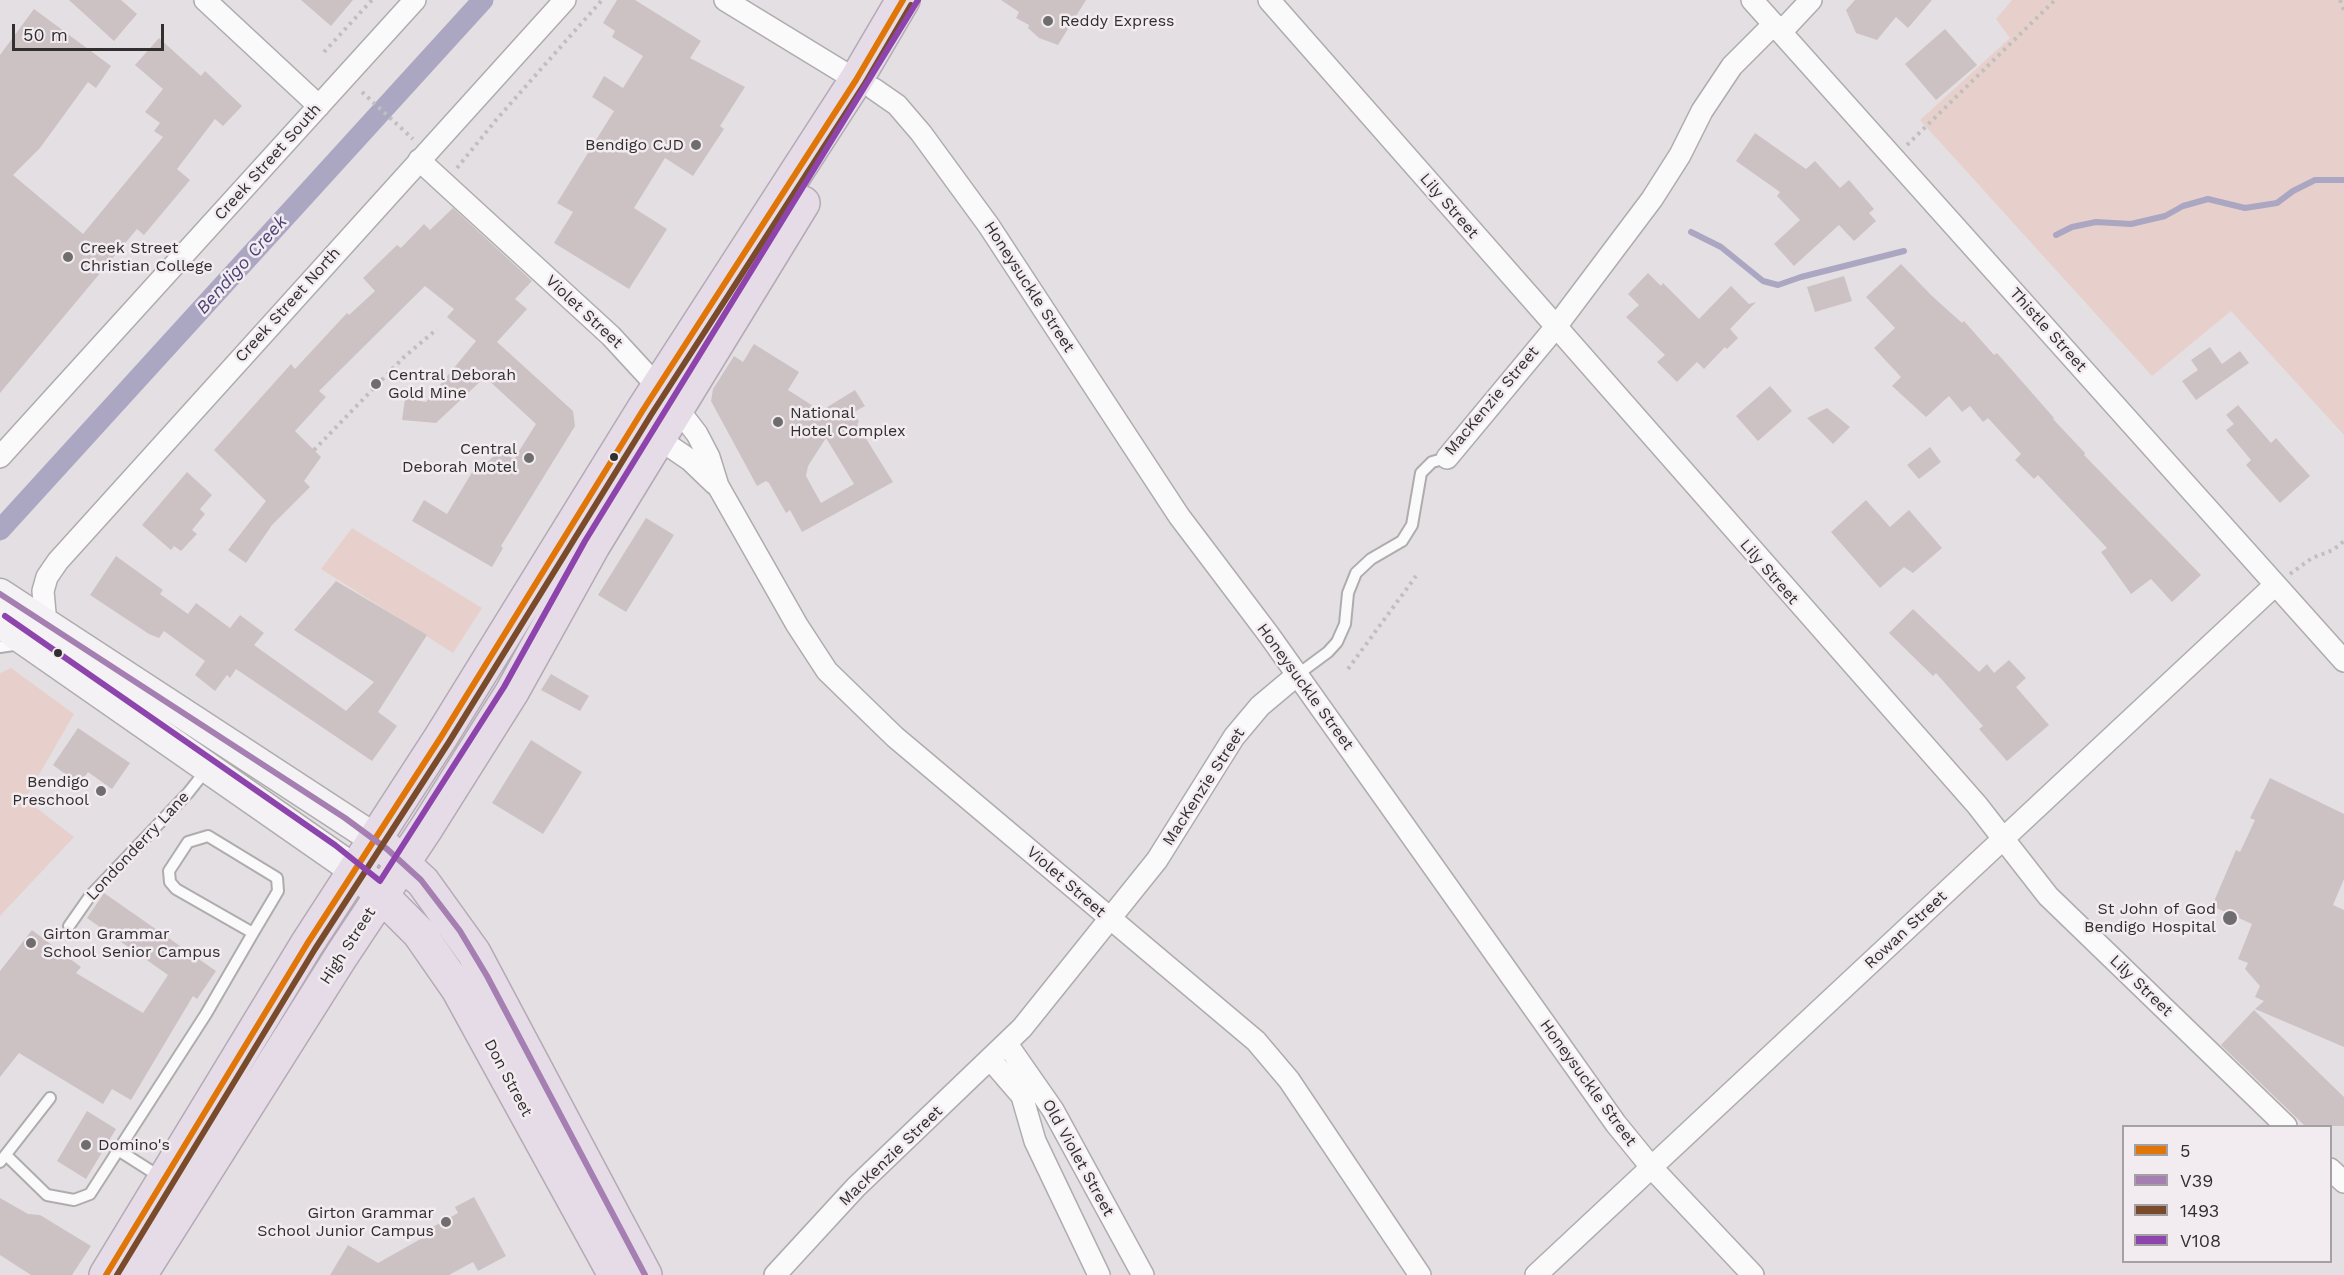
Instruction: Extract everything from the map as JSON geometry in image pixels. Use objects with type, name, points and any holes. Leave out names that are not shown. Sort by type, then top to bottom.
[{"type":"highway","name":"High Street","points":[[865,84],[903,0]]},
{"type":"highway","name":"High Street","points":[[106,1275],[307,944],[375,839],[566,564],[646,432],[865,84],[929,0]]},
{"type":"highway","name":"High Street","points":[[140,1275],[512,692],[566,564]]},
{"type":"highway","name":"Don Street","points":[[375,839],[423,882],[474,953],[645,1275]]},
{"type":"highway","name":"Don Street","points":[[356,871],[382,894],[432,949],[458,989],[615,1275]]},
{"type":"main road","points":[[0,594],[38,634],[208,766],[356,871]]},
{"type":"main road","points":[[0,623],[38,634],[375,839]]},
{"type":"street","points":[[206,0],[320,106]]},
{"type":"street","name":"Creek Street South","points":[[0,457],[415,0]]},
{"type":"street","name":"Creek Street North","points":[[38,634],[43,591],[47,577],[58,561],[565,0]]},
{"type":"street","name":"Honeysuckle Street","points":[[725,0],[865,84],[896,104],[908,117],[989,226],[1179,516],[1297,675],[1616,1124],[1652,1168],[1753,1275]]},
{"type":"street","name":"Lily Street","points":[[1269,0],[1555,328],[1977,805],[2048,897],[2285,1125]]},
{"type":"street","name":"Thistle Street","points":[[1752,0],[2344,661]]},
{"type":"street","name":"MacKenzie Street","points":[[1447,458],[1555,328],[1668,176],[1702,111],[1726,74],[1748,48],[1811,0]]},
{"type":"street","name":"Violet Street","points":[[419,160],[611,336],[668,398],[705,449],[718,486],[796,625],[822,664],[844,690],[1109,919],[1236,1024],[1274,1060],[1420,1275]]},
{"type":"street","name":"Violet Street","points":[[646,432],[690,460],[718,486]]},
{"type":"street","name":"Rowan Street","points":[[1536,1275],[2276,585]]},
{"type":"street","name":"MacKenzie Street","points":[[775,1275],[856,1187],[1007,1044],[1171,840],[1215,764],[1234,737],[1260,706],[1297,675]]},
{"type":"street","name":"Old Violet Street","points":[[1007,1044],[1053,1110],[1143,1275]]},
{"type":"street","name":"Old Violet Street","points":[[992,1060],[1022,1096],[1035,1141],[1099,1275]]},
{"type":"street","points":[[2332,1170],[2344,1182]]},
{"type":"lane","name":"MacKenzie Street","points":[[1297,675],[1338,642],[1345,624],[1348,593],[1356,573],[1371,559],[1402,542],[1412,525],[1421,473],[1432,462],[1447,458]]},
{"type":"lane","points":[[0,647],[38,634]]},
{"type":"lane","name":"Londonderry Lane","points":[[69,926],[90,896],[188,793],[208,766]]},
{"type":"lane","points":[[50,1098],[4,1159],[47,1195],[74,1200],[90,1194],[206,1014],[278,891],[277,878],[208,836],[189,842],[169,871],[170,882],[176,890],[253,933]]},
{"type":"lane","points":[[118,1150],[165,1179]]},
{"type":"path","points":[[324,52],[372,0]]},
{"type":"path","points":[[455,171],[496,120],[602,0]]},
{"type":"path","points":[[1894,158],[2055,0]]},
{"type":"path","points":[[2340,0],[2344,9]]},
{"type":"path","points":[[362,92],[404,130]]},
{"type":"path","points":[[314,450],[403,358],[437,328]]},
{"type":"path","points":[[2276,585],[2312,558],[2333,550],[2344,541]]},
{"type":"path","points":[[1348,669],[1416,576]]},
{"type":"shaded area","points":[[2012,0],[2344,0],[2344,435],[2231,311],[2152,376],[1920,120],[2010,38],[1996,19]]},
{"type":"shaded area","points":[[352,528],[482,608],[453,653],[321,569]]},
{"type":"shaded area","points":[[11,668],[74,714],[25,799],[74,837],[0,916],[0,673]]},
{"type":"building","points":[[69,0],[121,0],[137,14],[114,41]]},
{"type":"building","points":[[301,0],[353,0],[331,26]]},
{"type":"building","points":[[617,0],[635,0],[701,41],[690,58],[745,87],[720,126],[724,129],[693,176],[665,158],[634,208],[667,229],[629,289],[554,243],[573,212],[557,203],[614,111],[592,97],[604,76],[623,88],[643,56],[612,37],[615,31],[603,23]]},
{"type":"building","name":"Reddy Express","points":[[1001,0],[1086,0],[1058,45],[1039,38],[1028,28],[1029,25],[1016,18],[1019,12]]},
{"type":"building","points":[[1855,0],[1932,0],[1908,28],[1896,17],[1877,40],[1856,33],[1846,10]]},
{"type":"building","name":"Creek Street Christian College","points":[[34,9],[111,66],[96,88],[88,82],[40,148],[13,175],[83,234],[163,137],[154,131],[160,123],[145,112],[163,89],[135,65],[159,38],[201,76],[205,71],[242,106],[223,126],[215,119],[177,169],[190,180],[144,235],[137,229],[0,393],[0,55]]},
{"type":"building","points":[[1945,29],[1977,65],[1936,100],[1905,64]]},
{"type":"building","points":[[1755,133],[1806,169],[1815,161],[1840,188],[1849,180],[1874,209],[1869,213],[1876,221],[1854,241],[1839,225],[1794,266],[1774,244],[1800,220],[1777,196],[1780,192],[1736,161]]},
{"type":"building","points":[[453,208],[532,281],[515,299],[527,309],[497,342],[573,411],[575,426],[501,546],[503,548],[492,567],[412,521],[424,500],[447,514],[474,469],[478,471],[499,451],[514,459],[536,424],[485,377],[436,423],[402,420],[405,398],[426,402],[476,341],[447,317],[454,309],[425,286],[319,391],[326,397],[295,431],[321,457],[304,481],[310,487],[272,525],[246,563],[228,550],[266,501],[214,450],[291,364],[295,369],[347,313],[349,315],[375,291],[363,278],[397,245],[401,248],[424,224],[430,230]]},
{"type":"building","points":[[1901,264],[1932,296],[1962,323],[1964,321],[1994,355],[1997,353],[2085,453],[2084,455],[2201,575],[2172,602],[2151,579],[2131,594],[2101,552],[2107,548],[2038,475],[2034,479],[2015,460],[2021,454],[1988,418],[1983,422],[1970,406],[1962,412],[1949,396],[1926,417],[1892,386],[1901,377],[1874,348],[1895,328],[1866,297]]},
{"type":"building","points":[[1648,273],[1661,286],[1663,283],[1699,319],[1731,286],[1749,304],[1756,302],[1730,329],[1738,338],[1727,349],[1725,347],[1704,369],[1697,362],[1677,382],[1657,362],[1665,355],[1626,317],[1639,305],[1628,294]]},
{"type":"building","points":[[1844,276],[1852,301],[1815,312],[1807,287]]},
{"type":"building","points":[[754,344],[799,372],[788,390],[821,411],[855,390],[865,406],[854,412],[859,422],[857,424],[893,482],[802,532],[790,510],[786,513],[769,483],[766,481],[757,486],[711,401],[713,389],[734,356],[743,362]],"holes":[[[826,438],[854,484],[821,503],[806,476],[808,466]]]},
{"type":"building","points":[[2210,347],[2222,364],[2240,351],[2249,363],[2196,400],[2182,381],[2198,370],[2191,360]]},
{"type":"building","points":[[1770,386],[1792,411],[1758,441],[1736,416]]},
{"type":"building","points":[[2238,405],[2271,443],[2276,438],[2310,476],[2280,503],[2246,465],[2251,460],[2226,430],[2234,424],[2226,415]]},
{"type":"building","points":[[1827,408],[1850,427],[1833,444],[1807,418]]},
{"type":"building","points":[[1930,447],[1941,462],[1919,479],[1907,465]]},
{"type":"building","points":[[187,472],[212,495],[200,509],[205,514],[192,530],[197,534],[181,551],[174,546],[171,550],[142,525]]},
{"type":"building","points":[[1866,500],[1890,527],[1909,510],[1942,548],[1913,573],[1904,567],[1880,588],[1831,532]]},
{"type":"building","points":[[646,518],[674,535],[626,612],[598,595]]},
{"type":"building","points":[[116,556],[163,590],[160,594],[188,614],[196,603],[230,628],[240,615],[264,633],[254,645],[346,711],[374,682],[294,630],[336,581],[427,635],[378,712],[397,726],[372,761],[236,669],[230,678],[227,675],[215,691],[195,675],[205,661],[164,631],[159,638],[149,634],[90,595]]},
{"type":"building","points":[[1913,609],[1979,672],[1987,664],[1994,673],[2009,660],[2026,678],[2016,687],[2049,725],[2007,761],[1979,729],[1983,726],[1936,673],[1933,676],[1889,633]]},
{"type":"building","points":[[551,674],[589,696],[580,711],[541,690]]},
{"type":"building","points":[[78,728],[130,763],[112,789],[88,772],[79,784],[53,765]]},
{"type":"building","points":[[531,740],[582,772],[543,834],[492,803]]},
{"type":"building","points":[[2270,778],[2344,814],[2344,879],[2333,905],[2344,910],[2344,1047],[2255,1009],[2264,1001],[2255,997],[2260,986],[2245,969],[2248,963],[2238,959],[2252,924],[2212,906],[2236,850],[2240,852],[2255,820],[2250,818]]},
{"type":"building","points":[[104,893],[216,971],[197,999],[193,996],[131,1100],[112,1089],[103,1104],[19,1053],[0,1077],[0,971],[32,930],[81,967],[76,973],[143,1013],[168,975],[87,918]]},
{"type":"building","points":[[2254,1010],[2344,1097],[2344,1126],[2304,1125],[2221,1045]]},
{"type":"building","points":[[87,1111],[116,1129],[86,1179],[57,1161]]},
{"type":"building","points":[[474,1197],[506,1256],[478,1271],[473,1262],[449,1275],[330,1275],[348,1245],[378,1263],[433,1232],[431,1228],[458,1213],[455,1207]]},
{"type":"building","points":[[0,1198],[28,1214],[40,1215],[91,1246],[72,1275],[31,1275],[0,1255]]},
{"type":"waterway","name":"Bendigo Creek","points":[[0,530],[483,0]]},
{"type":"waterway","points":[[2056,235],[2072,227],[2096,222],[2131,224],[2165,216],[2183,206],[2208,199],[2245,208],[2277,203],[2293,191],[2315,180],[2344,180]]},
{"type":"waterway","points":[[1691,232],[1721,247],[1763,281],[1778,285],[1904,251]]},
{"type":"transit line","name":"5","points":[[106,1275],[307,944],[441,737],[643,410],[856,80],[903,0]]},
{"type":"transit line","name":"V108","points":[[5,616],[335,845],[380,881],[504,687],[585,541],[918,0]]},
{"type":"transit line","name":"1493","points":[[117,1275],[315,949],[449,742],[651,415],[864,85],[911,5]]},
{"type":"transit line","name":"V39","points":[[0,594],[345,818],[387,849],[421,880],[460,931],[487,976],[645,1275]]},
{"type":"place","name":"Reddy Express","points":[[1048,21]]},
{"type":"place","name":"Bendigo CJD","points":[[696,145]]},
{"type":"place","name":"Creek Street Christian College","points":[[68,257]]},
{"type":"place","name":"Central Deborah Gold Mine","points":[[376,384]]},
{"type":"place","name":"National Hotel Complex","points":[[778,422]]},
{"type":"place","name":"Central Deborah Motel","points":[[529,458]]},
{"type":"place","name":"Bendigo Preschool","points":[[101,791]]},
{"type":"place","name":"St John of God Bendigo Hospital","points":[[2230,918]]},
{"type":"place","name":"Girton Grammar School Senior Campus","points":[[31,943]]},
{"type":"place","name":"Domino's","points":[[86,1145]]},
{"type":"place","name":"Girton Grammar School Junior Campus","points":[[446,1222]]}]
